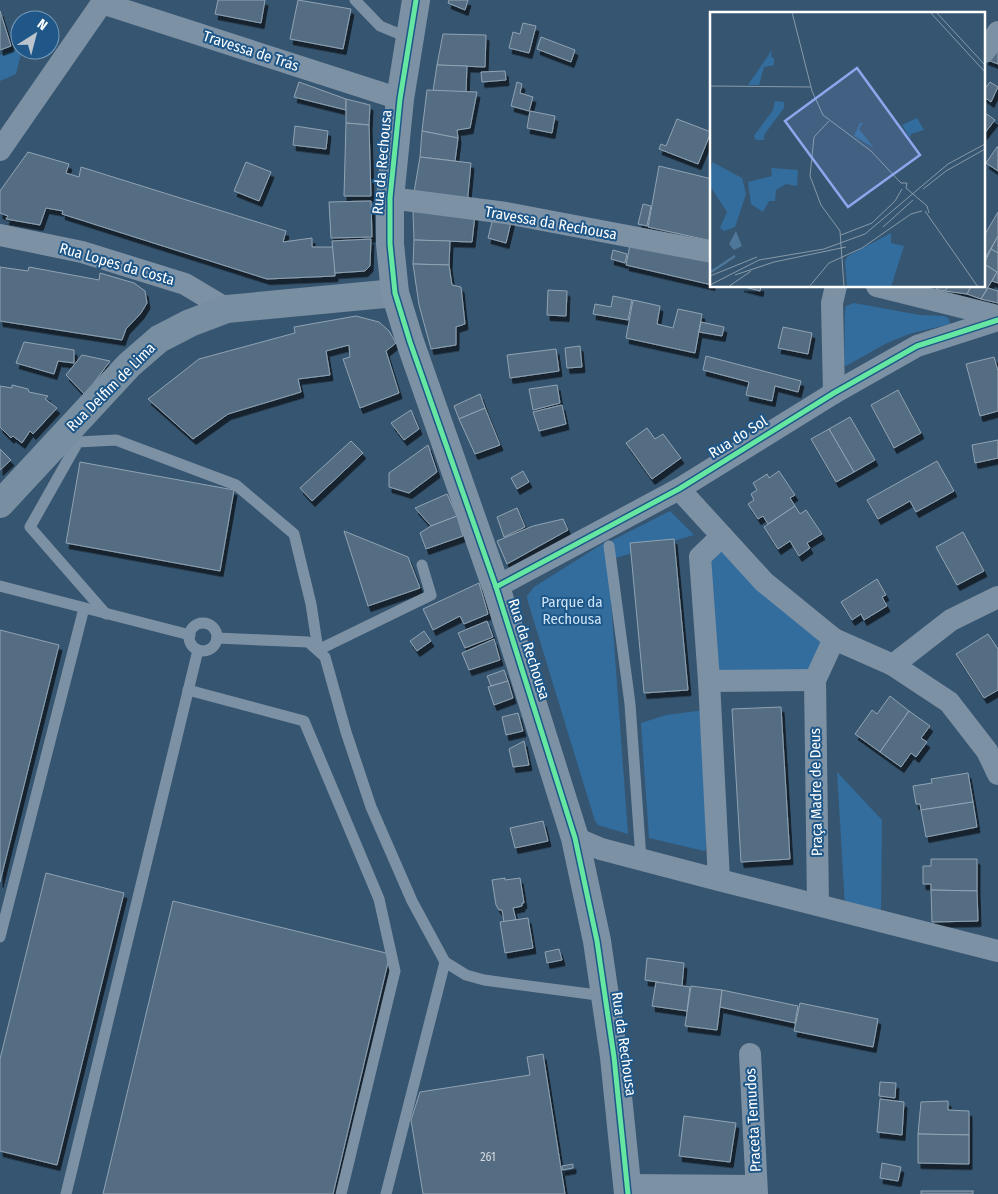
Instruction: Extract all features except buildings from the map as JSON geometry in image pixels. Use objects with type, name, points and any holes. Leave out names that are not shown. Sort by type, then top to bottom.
[{"type":"main road","name":"Rua da Rechousa","points":[[416,0],[400,99],[390,198],[390,244],[396,293],[410,342],[496,587],[575,838],[597,941],[614,1057],[627,1190]]},
{"type":"main road","name":"Rua Delfim de Lima","points":[[0,504],[130,365],[159,339],[190,322],[227,309],[396,293]]},
{"type":"street","name":"Travessa de Trás","points":[[103,2],[400,99]]},
{"type":"street","points":[[0,150],[103,2]]},
{"type":"street","points":[[986,49],[998,32]]},
{"type":"street","name":"Travessa da Rechousa","points":[[390,198],[506,213],[710,252]]},
{"type":"street","name":"Rua Lopes da Costa","points":[[0,235],[82,252],[186,284],[227,309]]},
{"type":"street","points":[[834,393],[832,303],[836,288]]},
{"type":"street","points":[[885,288],[998,318]]},
{"type":"street","name":"Rua do Sol","points":[[496,587],[679,488],[834,393],[917,346],[998,318]]},
{"type":"street","points":[[679,488],[764,582],[834,640],[893,664],[949,702],[987,751],[998,774]]},
{"type":"street","points":[[719,880],[709,681],[700,557],[722,536]]},
{"type":"street","points":[[893,664],[951,620],[998,597]]},
{"type":"street","name":"Praça Madre de Deus","points":[[818,905],[815,680],[834,640]]},
{"type":"street","points":[[709,681],[815,680]]},
{"type":"street","points":[[575,838],[601,849],[998,951]]},
{"type":"street","name":"Praceta Temudos","points":[[627,1190],[757,1190],[750,1054]]},
{"type":"lane","points":[[356,0],[380,26],[409,38]]},
{"type":"lane","points":[[106,614],[30,527],[78,442],[116,440],[236,485],[294,534],[312,604],[318,650]]},
{"type":"lane","points":[[609,546],[630,704],[641,859]]},
{"type":"lane","points":[[318,650],[430,595],[422,565]]},
{"type":"lane","points":[[0,586],[190,635]]},
{"type":"lane","points":[[0,937],[84,608]]},
{"type":"lane","points":[[206,624],[213,628],[217,638],[211,649],[198,650],[191,644],[190,635],[197,625],[206,624]]},
{"type":"lane","points":[[217,638],[308,642],[326,658],[346,732],[371,806],[412,901],[445,962],[466,975],[484,980],[605,996]]},
{"type":"lane","points":[[66,1194],[198,650]]},
{"type":"lane","points":[[188,690],[304,722],[379,899],[395,970],[341,1194]]},
{"type":"lane","points":[[386,1194],[445,962]]},
{"type":"green space","points":[[10,52],[10,60],[20,60],[16,74],[0,81],[0,55]]},
{"type":"green space","points":[[854,303],[920,315],[944,316],[949,319],[950,324],[909,334],[885,344],[846,366],[844,364],[845,310],[846,306]]},
{"type":"green space","points":[[670,511],[694,535],[612,559],[611,541]]},
{"type":"green space","name":"Parque da Rechousa","points":[[607,541],[628,834],[598,825],[595,821],[527,596],[534,587]]},
{"type":"green space","points":[[721,542],[829,640],[813,676],[714,676],[704,557]]},
{"type":"green space","points":[[705,710],[706,850],[704,851],[649,838],[641,723],[666,715]]},
{"type":"green space","points":[[837,772],[882,820],[881,916],[845,906]]},
{"type":"cycle path","points":[[416,0],[400,99],[390,198],[390,244],[395,293],[410,342],[496,587],[575,838],[597,941],[614,1057],[628,1194]]},
{"type":"cycle path","points":[[496,587],[679,489],[834,393],[917,346],[998,320]]}]
